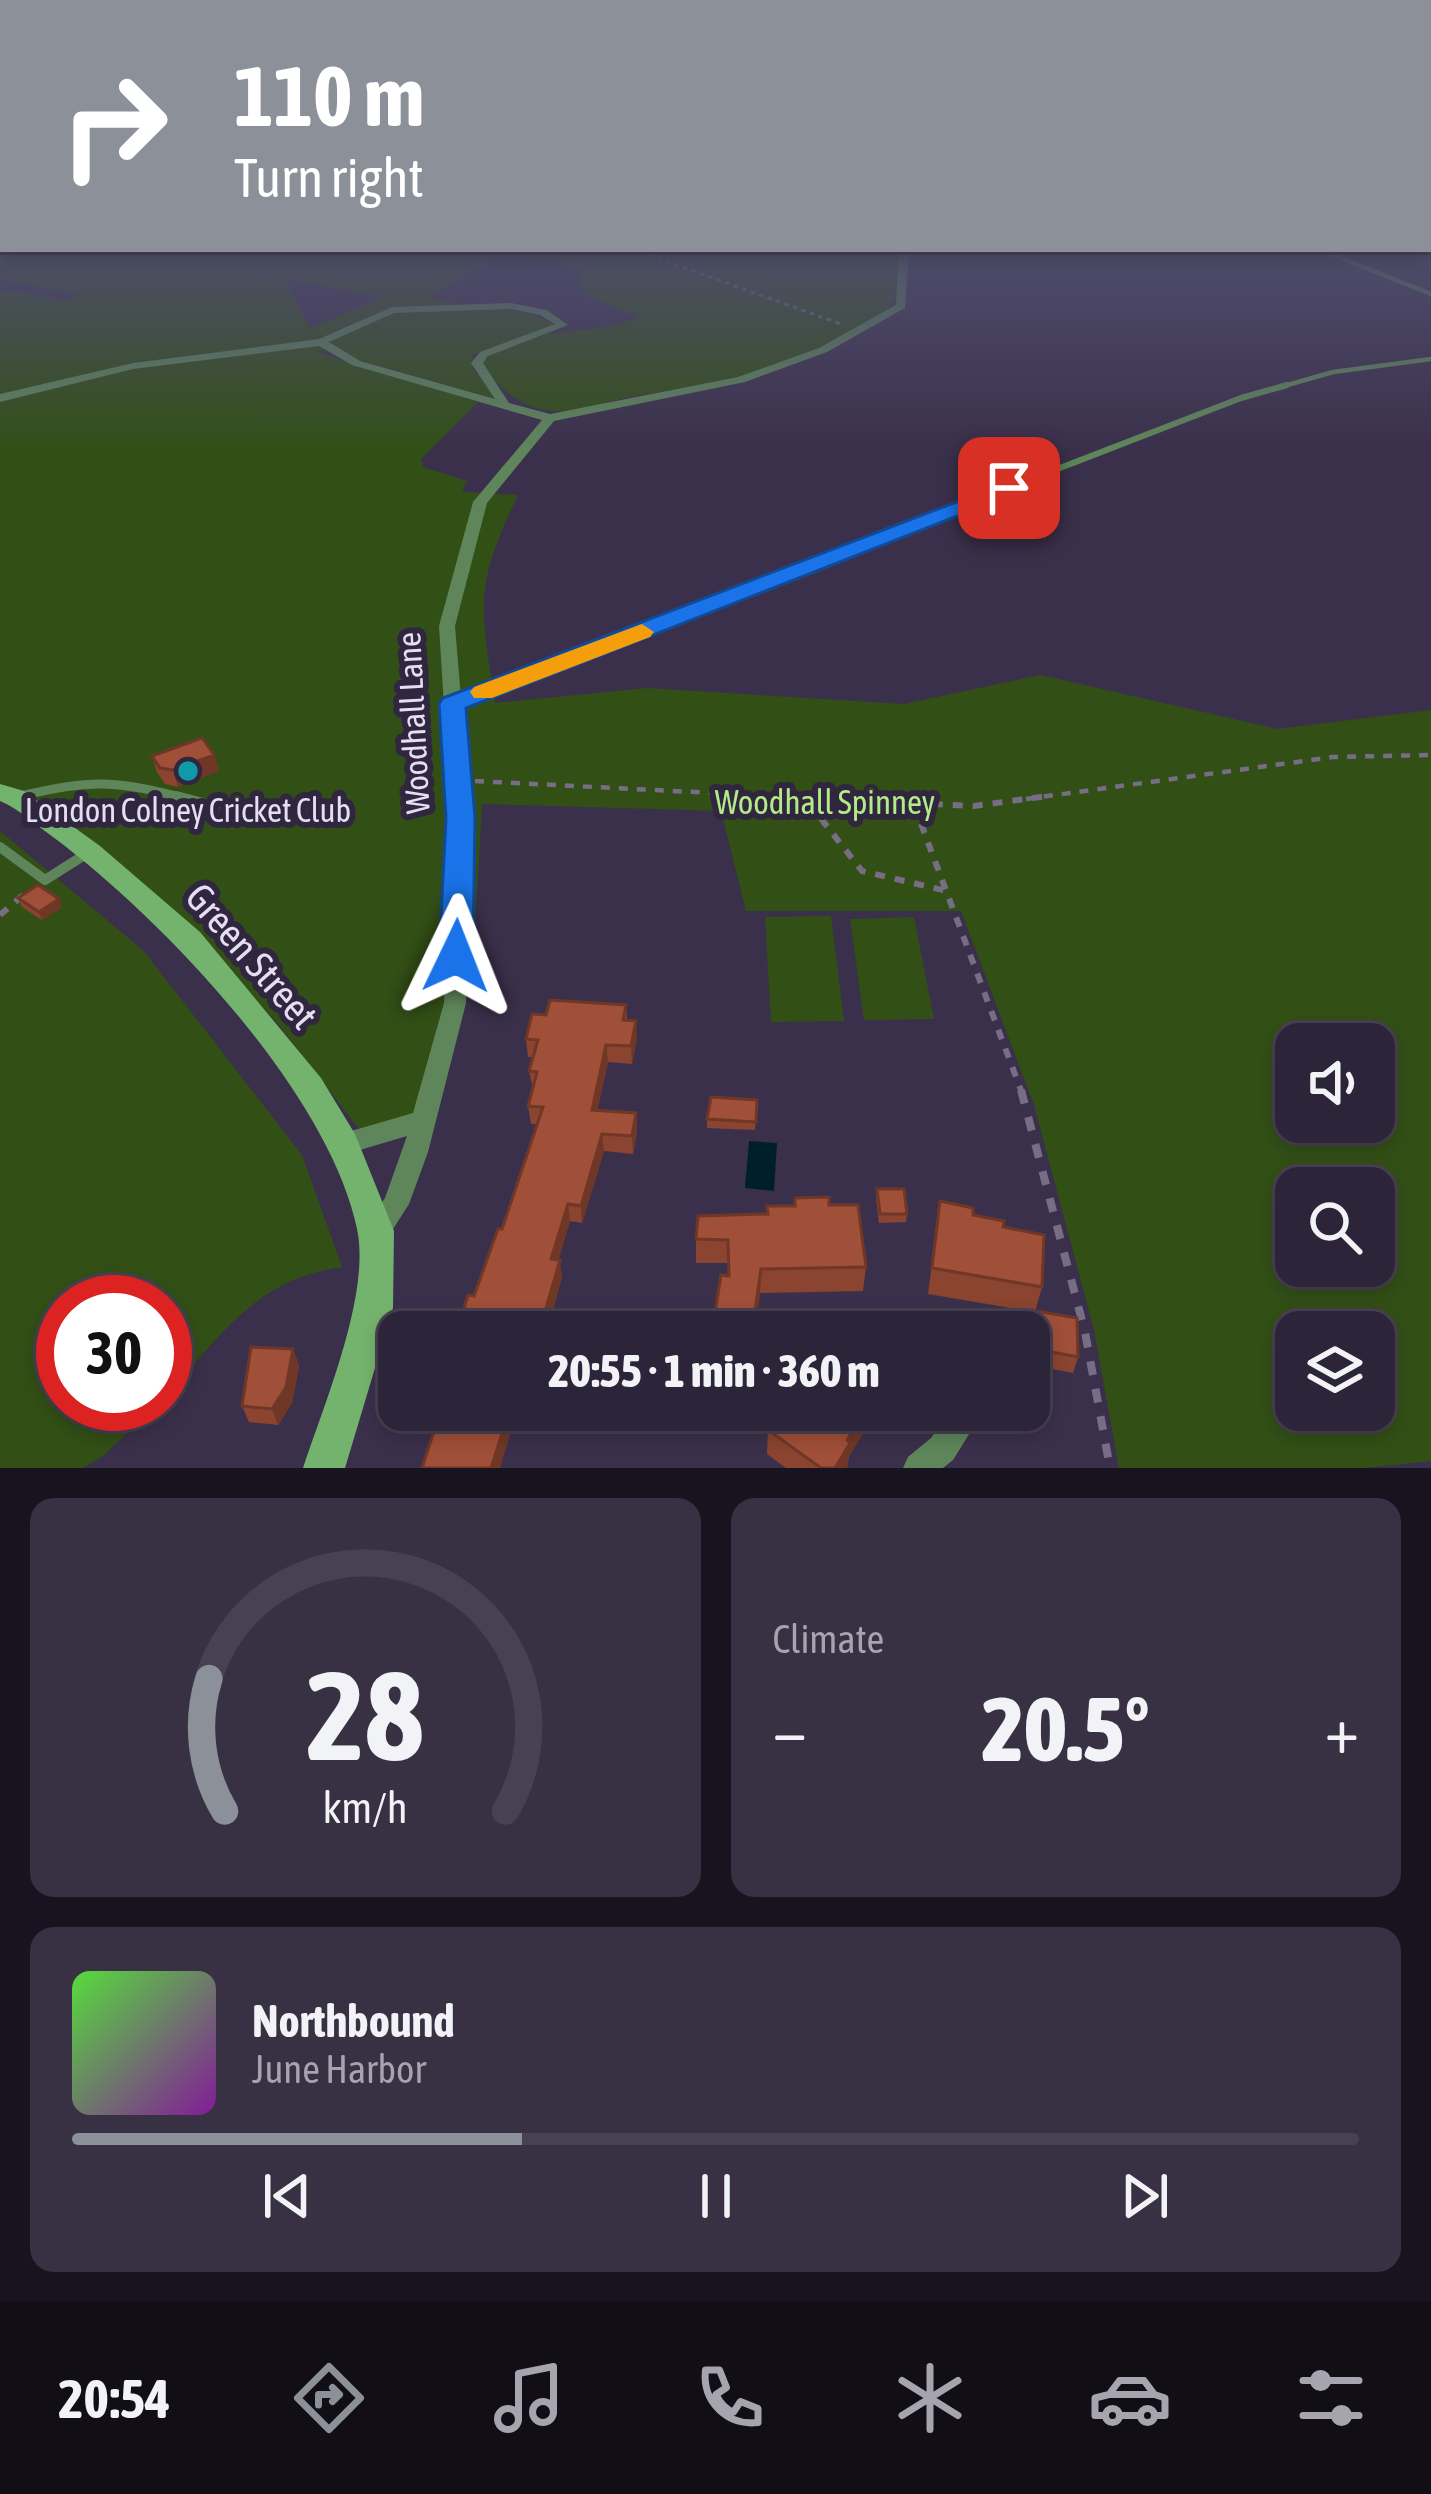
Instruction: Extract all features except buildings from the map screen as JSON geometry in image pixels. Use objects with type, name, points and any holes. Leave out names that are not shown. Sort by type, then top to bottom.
[{"type":"main road","name":"Green Street","points":[[7,795],[91,852],[190,939],[310,1087],[343,1144],[376,1231]]},
{"type":"main road","name":"Woodhall Lane","points":[[324,1468],[374,1308],[376,1231]]},
{"type":"street","points":[[0,398],[133,366],[322,342],[384,314]]},
{"type":"street","points":[[503,402],[477,363],[484,354],[563,325],[544,314]]},
{"type":"street","points":[[322,342],[356,363],[550,418],[741,380],[823,350],[889,314]]},
{"type":"street","name":"Woodhall Lane","points":[[376,1231],[396,1204],[424,1120],[454,1003],[458,780],[447,626],[480,502],[550,418]]},
{"type":"street","points":[[343,1144],[424,1120]]},
{"type":"street","points":[[919,1468],[954,1431]]},
{"type":"lane","points":[[452,704],[1241,398],[1333,372],[1431,359]]},
{"type":"lane","points":[[7,795],[118,781],[214,806]]},
{"type":"lane","points":[[0,847],[45,880],[91,852]]},
{"type":"path","points":[[802,314],[864,329]]},
{"type":"path","points":[[458,780],[974,806],[1333,757],[1431,755]]},
{"type":"path","points":[[813,800],[815,811],[862,871],[947,890]]},
{"type":"path","points":[[914,805],[1027,1107],[1084,1332],[1110,1468]]},
{"type":"path","points":[[0,915],[45,880]]},
{"type":"green space","name":"Woodhall Spinney","points":[[0,314],[302,314],[310,328],[344,314],[528,314],[542,318],[557,326],[472,355],[473,368],[496,399],[358,360],[337,348],[316,352],[478,402],[421,459],[423,467],[467,481],[462,492],[518,495],[494,552],[484,596],[495,703],[647,688],[904,704],[1041,675],[1277,729],[1431,710],[1431,1461],[1364,1468],[1119,1468],[1094,1330],[1034,1105],[961,911],[746,911],[721,811],[482,804],[473,964],[464,1010],[440,1016],[417,1112],[362,1133],[278,1024],[163,903],[0,785]]},
{"type":"green space","points":[[630,314],[882,314],[830,347],[764,371],[583,408],[544,410],[523,402],[504,389],[482,363],[498,350],[536,336],[638,317]]},
{"type":"green space","points":[[0,831],[143,950],[302,1155],[342,1267],[311,1274],[262,1297],[192,1366],[192,1275],[36,1275],[36,1431],[129,1431],[83,1468],[0,1468]]},
{"type":"green space","points":[[831,916],[844,1021],[771,1022],[765,917]]},
{"type":"green space","points":[[914,917],[934,1019],[864,1020],[850,919]]},
{"type":"water","points":[[749,1141],[777,1143],[774,1191],[745,1188]]},
{"type":"slow traffic","points":[[483,692],[642,632]]},
{"type":"place","name":"London Colney Cricket Club","points":[[188,771]]},
{"type":"route","points":[[456,956],[460,818],[452,704],[1009,488]]}]
